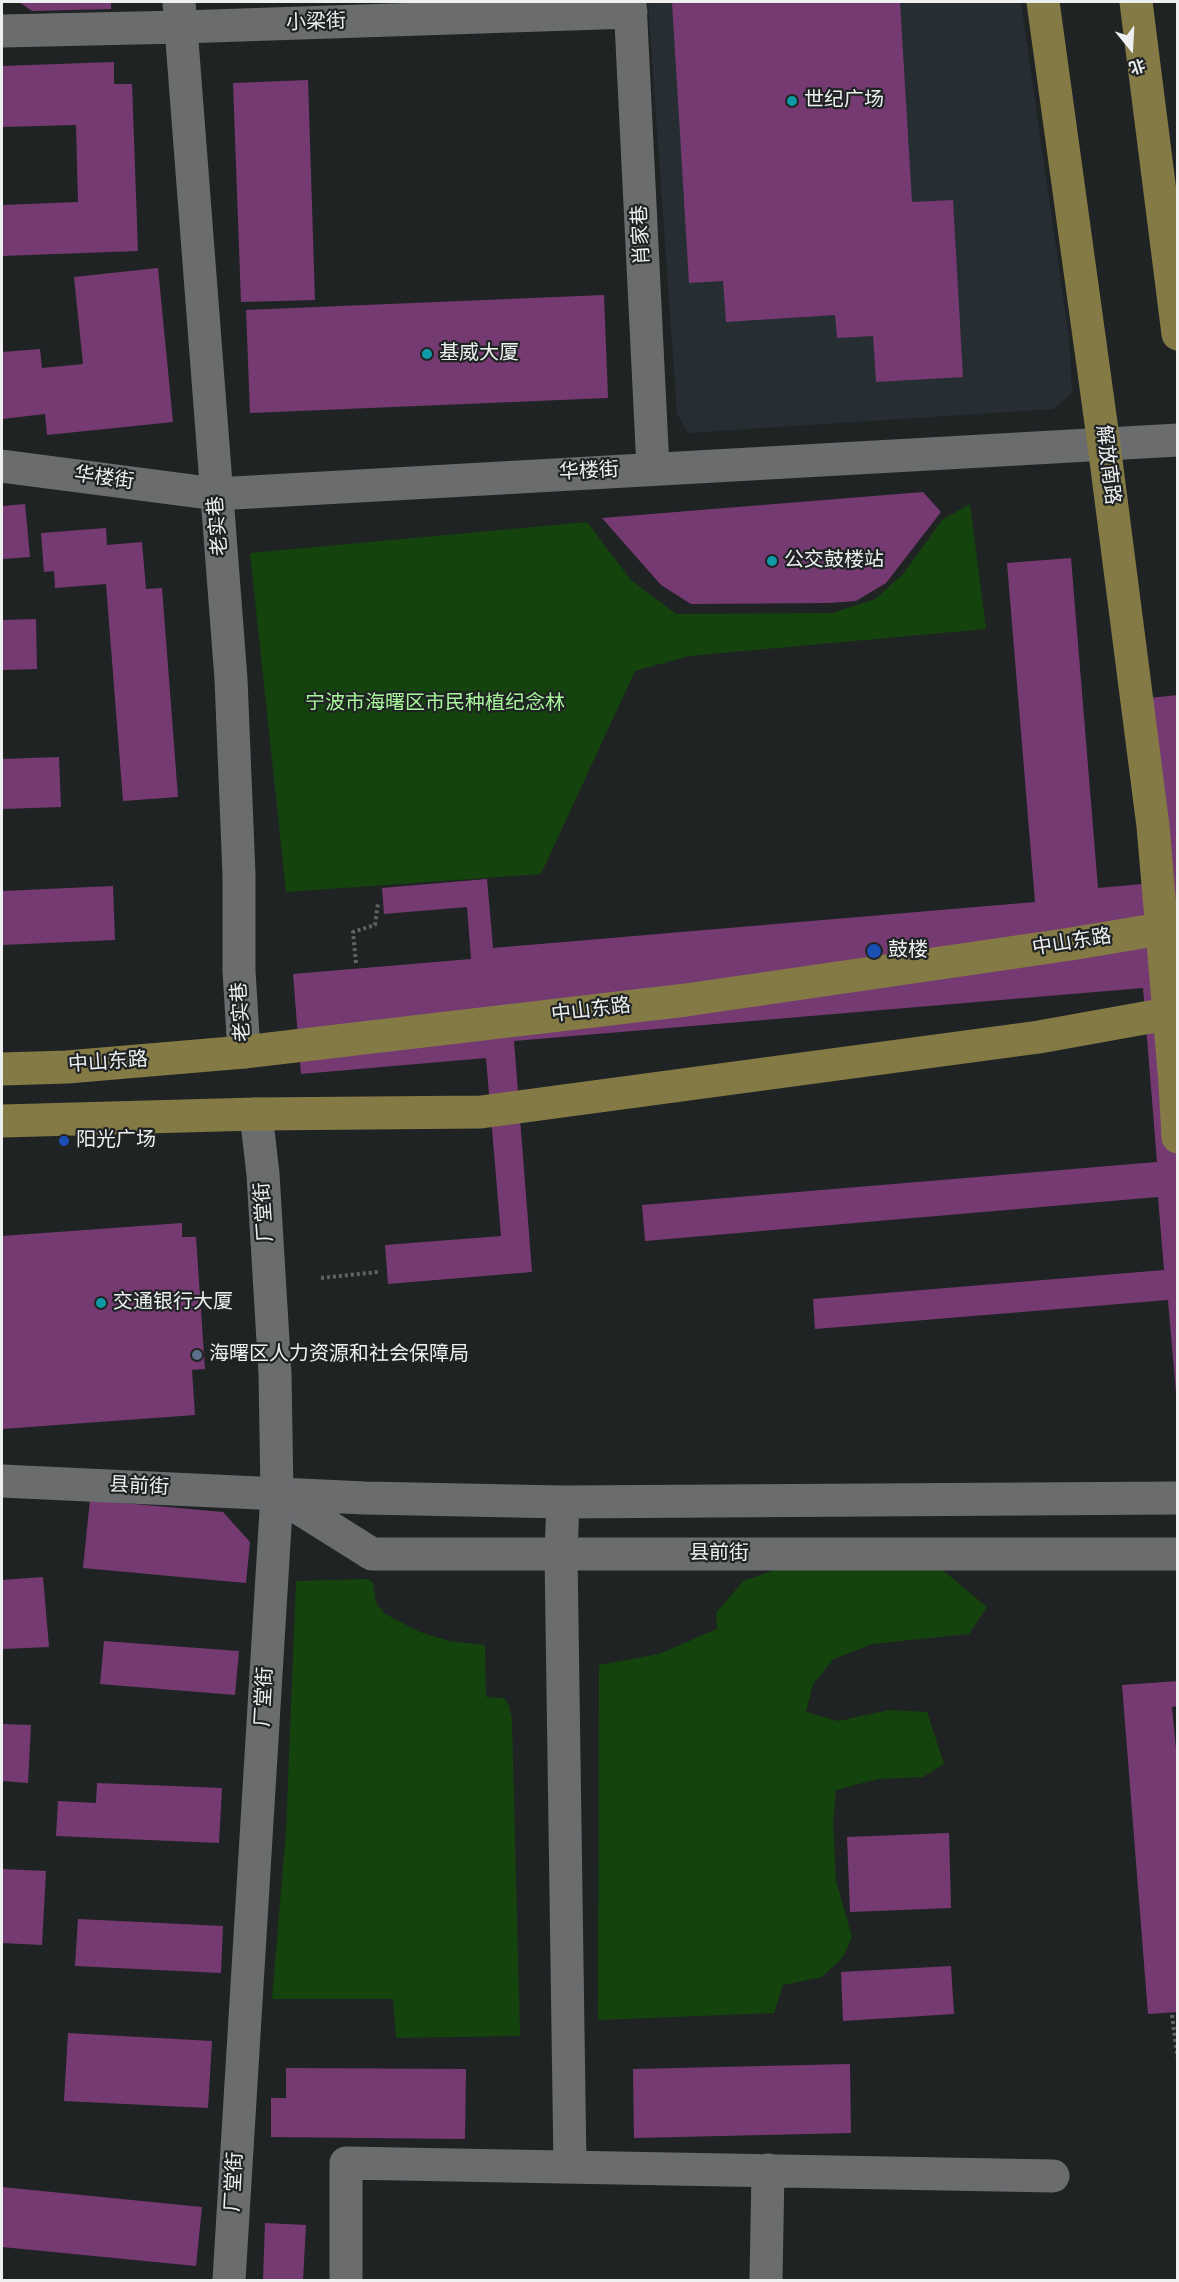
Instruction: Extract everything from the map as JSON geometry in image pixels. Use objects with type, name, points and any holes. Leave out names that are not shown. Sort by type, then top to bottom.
[{"type":"main road","name":"解放南路","points":[[1044,2],[1153,826],[1170,927],[1178,1137]]},
{"type":"main road","points":[[1136,2],[1178,334]]},
{"type":"main road","name":"中山东路","points":[[2,1069],[67,1067],[244,1052],[686,1000],[1170,927]]},
{"type":"main road","points":[[2,1121],[256,1114],[481,1113],[1039,1037],[1173,1013]]},
{"type":"street","name":"小梁街","points":[[2,31],[180,14],[631,7]]},
{"type":"street","name":"肖家巷","points":[[631,7],[653,468]]},
{"type":"street","name":"老实巷","points":[[180,14],[231,679],[239,875],[239,971],[244,1052]]},
{"type":"street","name":"华楼街","points":[[2,466],[216,494],[1178,440]]},
{"type":"street","name":"厂堂街","points":[[229,2280],[277,1494],[275,1374],[263,1174],[256,1114]]},
{"type":"street","name":"县前街","points":[[2,1481],[365,1498],[563,1502],[1178,1498]]},
{"type":"street","name":"县前街","points":[[277,1494],[372,1554],[1178,1554]]},
{"type":"street","points":[[563,1502],[561,1554],[570,2166]]},
{"type":"street","points":[[346,2280],[346,2163],[1053,2176]]},
{"type":"street","points":[[766,2280],[768,2170]]},
{"type":"path","points":[[356,963],[353,932],[375,925],[378,903]]},
{"type":"path","points":[[321,1278],[378,1272]]},
{"type":"path","points":[[1172,2015],[1178,2060]]},
{"type":"shaded area","points":[[648,2],[1021,2],[1069,337],[1072,393],[1053,409],[688,433],[677,414]]},
{"type":"green space","name":"宁波市海曙区市民种植纪念林","points":[[970,504],[986,629],[689,656],[635,671],[541,874],[286,892],[250,553],[587,522],[631,580],[676,614],[832,613],[875,599],[904,573],[942,520]]},
{"type":"green space","points":[[928,1558],[987,1607],[969,1634],[872,1644],[834,1659],[813,1684],[806,1712],[838,1721],[890,1710],[927,1712],[944,1764],[923,1777],[878,1779],[836,1790],[833,1822],[836,1881],[852,1937],[843,1957],[822,1977],[783,1985],[774,2013],[598,2020],[599,1665],[659,1654],[717,1629],[716,1613],[743,1581],[780,1568]]},
{"type":"green space","points":[[368,1579],[373,1583],[376,1603],[385,1614],[420,1632],[449,1641],[485,1645],[486,1697],[504,1698],[509,1705],[512,1720],[520,2036],[396,2038],[393,1999],[272,1999],[286,1831],[296,1581]]},
{"type":"building","points":[[19,2],[111,2],[111,9],[32,11]]},
{"type":"building","name":"世纪广场","points":[[672,2],[900,2],[912,202],[953,200],[963,377],[876,382],[873,336],[837,338],[835,315],[726,322],[723,281],[689,283]]},
{"type":"building","points":[[114,62],[114,84],[132,84],[138,251],[2,256],[2,205],[78,202],[76,125],[2,127],[2,66]]},
{"type":"building","points":[[308,80],[315,300],[241,302],[233,83]]},
{"type":"building","points":[[158,268],[173,422],[47,435],[45,414],[2,419],[2,352],[40,349],[42,368],[83,364],[74,277]]},
{"type":"building","name":"基威大厦","points":[[604,295],[608,398],[250,413],[246,310]]},
{"type":"building","name":"公交鼓楼站","points":[[923,492],[941,512],[886,583],[856,601],[691,604],[661,585],[602,518]]},
{"type":"building","points":[[25,504],[30,557],[2,559],[2,506]]},
{"type":"building","points":[[106,528],[107,545],[142,542],[146,589],[162,588],[178,797],[123,801],[106,584],[55,588],[54,571],[44,572],[41,533]]},
{"type":"building","name":"鼓楼","points":[[1071,558],[1098,888],[1165,882],[1150,698],[1178,695],[1178,1393],[1176,1393],[1168,1300],[815,1329],[813,1299],[1164,1270],[1158,1197],[645,1241],[642,1205],[1157,1162],[1143,988],[514,1041],[532,1272],[388,1284],[385,1245],[501,1236],[486,1058],[301,1074],[293,974],[471,959],[467,907],[384,914],[382,888],[487,879],[493,948],[1035,902],[1007,563]]},
{"type":"building","points":[[36,619],[37,669],[2,670],[2,620]]},
{"type":"building","points":[[59,757],[61,807],[2,809],[2,759]]},
{"type":"building","points":[[113,886],[115,940],[2,945],[2,891]]},
{"type":"building","name":"交通银行大厦","points":[[182,1223],[182,1237],[196,1237],[205,1369],[192,1370],[195,1415],[2,1429],[2,1236]]},
{"type":"building","points":[[90,1500],[223,1512],[250,1542],[246,1583],[83,1568]]},
{"type":"building","points":[[43,1577],[49,1647],[2,1649],[2,1580]]},
{"type":"building","points":[[104,1641],[239,1651],[235,1695],[100,1684]]},
{"type":"building","points":[[1178,1681],[1178,1706],[1172,1707],[1178,1770],[1178,2012],[1148,2014],[1122,1685]]},
{"type":"building","points":[[2,1724],[31,1725],[28,1783],[2,1781]]},
{"type":"building","points":[[97,1783],[222,1788],[219,1843],[56,1836],[58,1801],[96,1803]]},
{"type":"building","points":[[949,1833],[951,1908],[850,1912],[847,1837]]},
{"type":"building","points":[[2,1869],[46,1871],[42,1945],[2,1943]]},
{"type":"building","points":[[78,1919],[223,1926],[221,1973],[75,1966]]},
{"type":"building","points":[[951,1966],[954,2014],[843,2021],[841,1972]]},
{"type":"building","points":[[68,2033],[212,2041],[208,2108],[64,2101]]},
{"type":"building","points":[[850,2064],[851,2133],[634,2138],[633,2069]]},
{"type":"building","points":[[286,2068],[466,2069],[465,2139],[271,2137],[271,2098],[286,2098]]},
{"type":"building","points":[[2,2187],[202,2207],[196,2266],[2,2247]]},
{"type":"building","points":[[265,2223],[306,2225],[303,2280],[263,2280]]},
{"type":"place","name":"世纪广场","points":[[792,101]]},
{"type":"place","name":"基威大厦","points":[[427,354]]},
{"type":"place","name":"公交鼓楼站","points":[[772,561]]},
{"type":"place","name":"鼓楼","points":[[874,951]]},
{"type":"place","name":"阳光广场","points":[[64,1141]]},
{"type":"place","name":"交通银行大厦","points":[[101,1303]]},
{"type":"place","name":"海曙区人力资源和社会保障局","points":[[197,1355]]}]
